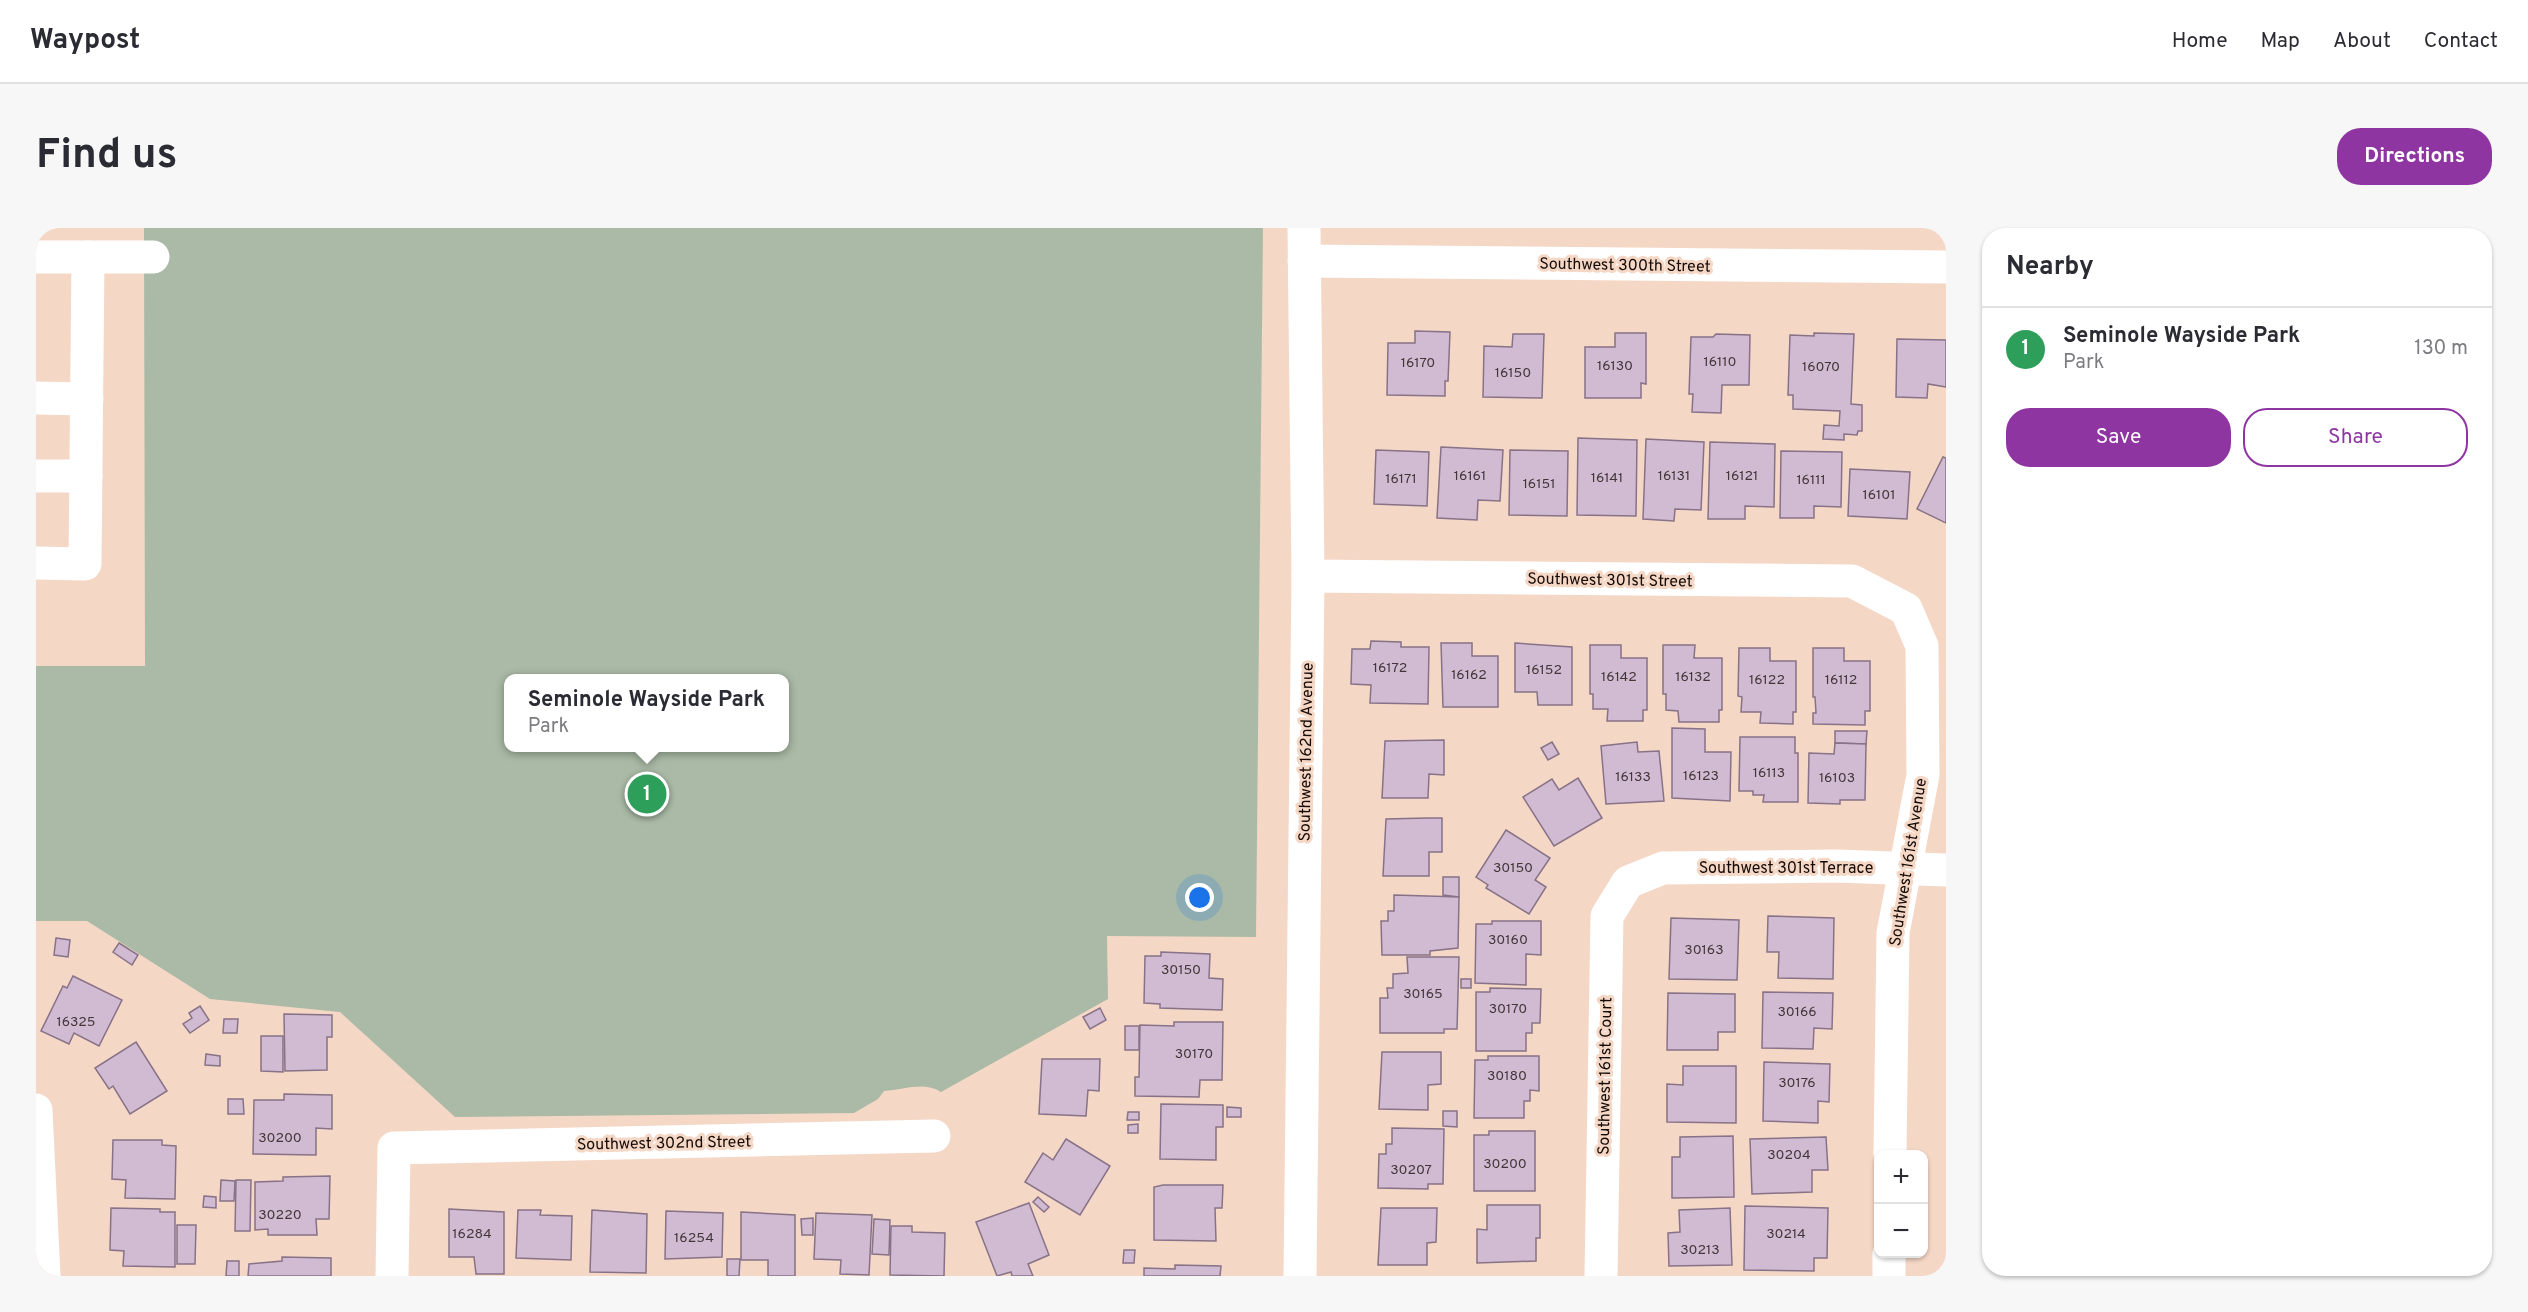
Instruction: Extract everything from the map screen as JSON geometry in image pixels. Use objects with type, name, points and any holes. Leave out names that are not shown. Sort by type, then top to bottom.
[{"type":"street","name":"Southwest 162nd Avenue","points":[[1300,1276],[1308,576],[1304,228]]},
{"type":"street","points":[[36,257],[153,257]]},
{"type":"street","points":[[36,563],[86,564],[88,257]]},
{"type":"street","name":"Southwest 300th Street","points":[[1304,261],[1946,267]]},
{"type":"street","points":[[36,398],[87,399]]},
{"type":"street","points":[[36,476],[86,476]]},
{"type":"street","name":"Southwest 301st Street","points":[[1308,576],[1852,581],[1906,609]]},
{"type":"street","name":"Southwest 161st Avenue","points":[[1890,1150],[1893,933],[1923,775],[1922,646],[1906,609]]},
{"type":"street","name":"Southwest 301st Terrace","points":[[1628,882],[1664,868],[1837,866],[1946,870]]},
{"type":"street","name":"Southwest 161st Court","points":[[1601,1276],[1607,916],[1628,882]]},
{"type":"street","points":[[36,1110],[44,1276]]},
{"type":"street","name":"Southwest 302nd Street","points":[[393,1276],[394,1148],[934,1136]]},
{"type":"street","points":[[1889,1258],[1889,1276]]},
{"type":"green space","points":[[144,228],[1263,228],[1256,937],[1107,936],[1108,999],[941,1092],[927,1087],[884,1091],[878,1099],[854,1113],[455,1117],[340,1012],[210,999],[87,921],[36,921],[36,666],[145,666]]},
{"type":"building","points":[[1415,331],[1450,332],[1448,381],[1445,381],[1445,396],[1387,395],[1388,343],[1415,343]]},
{"type":"building","points":[[1615,333],[1646,333],[1646,384],[1641,383],[1641,398],[1585,398],[1585,347],[1615,347]]},
{"type":"building","points":[[1814,333],[1854,334],[1851,404],[1862,405],[1862,431],[1858,431],[1857,435],[1844,434],[1844,440],[1823,439],[1824,425],[1839,426],[1840,411],[1793,409],[1793,395],[1788,395],[1790,335],[1814,336]]},
{"type":"building","points":[[1513,334],[1544,334],[1542,398],[1483,397],[1484,346],[1512,347]]},
{"type":"building","points":[[1716,334],[1750,335],[1749,385],[1722,385],[1721,413],[1692,412],[1693,394],[1689,394],[1691,337],[1713,337]]},
{"type":"building","points":[[1897,339],[1946,340],[1946,387],[1928,384],[1927,398],[1896,397]]},
{"type":"building","points":[[1578,438],[1637,440],[1636,516],[1577,515]]},
{"type":"building","points":[[1646,439],[1704,442],[1701,510],[1675,509],[1674,521],[1643,519]]},
{"type":"building","points":[[1710,442],[1775,444],[1774,507],[1745,506],[1745,519],[1708,519]]},
{"type":"building","points":[[1441,447],[1503,450],[1500,501],[1478,500],[1477,520],[1437,518]]},
{"type":"building","points":[[1376,450],[1429,452],[1427,506],[1374,504]]},
{"type":"building","points":[[1510,450],[1568,451],[1567,516],[1509,515]]},
{"type":"building","points":[[1781,451],[1842,452],[1841,507],[1814,506],[1814,518],[1780,518]]},
{"type":"building","points":[[1943,457],[1946,458],[1946,523],[1917,509]]},
{"type":"building","points":[[1850,469],[1910,472],[1907,519],[1848,516]]},
{"type":"building","points":[[1371,641],[1401,642],[1401,647],[1429,647],[1428,704],[1370,703],[1371,685],[1351,684],[1352,649],[1370,649]]},
{"type":"building","points":[[1441,643],[1472,643],[1472,656],[1498,656],[1498,707],[1443,707]]},
{"type":"building","points":[[1515,643],[1572,647],[1572,705],[1538,705],[1537,692],[1515,692]]},
{"type":"building","points":[[1590,645],[1621,645],[1621,658],[1647,658],[1647,710],[1643,710],[1643,721],[1607,721],[1608,709],[1593,709],[1593,694],[1590,694]]},
{"type":"building","points":[[1663,645],[1695,645],[1694,658],[1722,658],[1722,710],[1719,710],[1719,722],[1679,722],[1678,711],[1666,710],[1666,694],[1663,694]]},
{"type":"building","points":[[1739,648],[1770,648],[1770,661],[1796,661],[1796,712],[1793,712],[1793,724],[1760,723],[1761,712],[1741,712],[1742,697],[1738,696]]},
{"type":"building","points":[[1813,648],[1844,648],[1844,661],[1870,661],[1870,711],[1865,711],[1865,725],[1813,724],[1813,713],[1816,713],[1815,697],[1813,697]]},
{"type":"building","points":[[1672,728],[1705,729],[1705,752],[1731,752],[1730,801],[1672,798]]},
{"type":"building","points":[[1835,731],[1867,731],[1866,744],[1835,743]]},
{"type":"building","points":[[1740,737],[1795,737],[1795,753],[1798,753],[1798,802],[1763,802],[1764,795],[1753,795],[1753,791],[1739,791]]},
{"type":"building","points":[[1444,740],[1444,775],[1429,774],[1428,798],[1382,798],[1385,741]]},
{"type":"building","points":[[1552,742],[1559,754],[1548,760],[1541,748]]},
{"type":"building","points":[[1637,742],[1638,752],[1659,751],[1664,801],[1606,804],[1601,746]]},
{"type":"building","points":[[1835,743],[1866,744],[1865,800],[1840,800],[1840,804],[1808,803],[1809,753],[1834,754]]},
{"type":"building","points":[[1578,778],[1602,818],[1554,846],[1523,797],[1552,779],[1559,790]]},
{"type":"building","points":[[1442,818],[1442,852],[1429,852],[1429,876],[1383,876],[1386,819]]},
{"type":"building","points":[[1506,830],[1550,858],[1535,880],[1546,887],[1529,914],[1486,888],[1488,885],[1476,877]]},
{"type":"building","points":[[1443,877],[1459,877],[1459,897],[1443,895]]},
{"type":"building","points":[[1394,895],[1459,897],[1458,948],[1430,951],[1430,955],[1382,955],[1381,921],[1388,921],[1388,911],[1394,911]]},
{"type":"building","points":[[1768,916],[1834,918],[1833,979],[1778,978],[1779,952],[1767,952]]},
{"type":"building","points":[[1671,918],[1739,920],[1737,980],[1669,979]]},
{"type":"building","points":[[1492,921],[1541,921],[1541,955],[1526,954],[1526,985],[1475,983],[1476,924],[1492,924]]},
{"type":"building","points":[[56,938],[70,940],[68,957],[54,955]]},
{"type":"building","points":[[119,943],[138,955],[132,965],[113,952]]},
{"type":"building","points":[[1161,952],[1210,954],[1209,978],[1223,979],[1222,1010],[1160,1008],[1160,1004],[1144,1003],[1145,956],[1161,956]]},
{"type":"building","points":[[1407,957],[1459,957],[1457,1029],[1444,1029],[1444,1033],[1380,1033],[1380,998],[1388,998],[1387,988],[1393,988],[1393,974],[1408,973]]},
{"type":"building","points":[[73,976],[122,1000],[99,1046],[74,1033],[69,1044],[41,1031],[63,986],[67,988]]},
{"type":"building","points":[[1461,979],[1471,979],[1471,988],[1461,988]]},
{"type":"building","points":[[1490,988],[1541,989],[1540,1023],[1532,1023],[1532,1033],[1526,1033],[1526,1051],[1476,1051],[1476,992],[1490,992]]},
{"type":"building","points":[[1763,992],[1833,993],[1832,1029],[1814,1028],[1813,1049],[1762,1048]]},
{"type":"building","points":[[1668,993],[1735,994],[1735,1032],[1718,1032],[1718,1050],[1667,1050]]},
{"type":"building","points":[[200,1006],[209,1020],[190,1033],[183,1024],[192,1018],[189,1013]]},
{"type":"building","points":[[1100,1008],[1106,1020],[1090,1029],[1083,1017]]},
{"type":"building","points":[[284,1014],[332,1015],[332,1037],[327,1037],[327,1070],[285,1071]]},
{"type":"building","points":[[224,1019],[238,1019],[237,1033],[223,1033]]},
{"type":"building","points":[[1174,1022],[1223,1022],[1222,1080],[1200,1080],[1199,1097],[1135,1096],[1135,1077],[1139,1077],[1140,1025],[1174,1026]]},
{"type":"building","points":[[1125,1026],[1139,1026],[1139,1050],[1125,1050]]},
{"type":"building","points":[[261,1036],[283,1036],[283,1072],[261,1071]]},
{"type":"building","points":[[136,1042],[167,1091],[130,1114],[113,1086],[109,1089],[95,1068]]},
{"type":"building","points":[[1382,1052],[1441,1052],[1441,1084],[1428,1085],[1428,1110],[1379,1109]]},
{"type":"building","points":[[206,1054],[220,1056],[220,1066],[205,1065]]},
{"type":"building","points":[[1488,1056],[1539,1056],[1539,1091],[1530,1090],[1530,1101],[1524,1101],[1524,1118],[1474,1118],[1475,1060],[1488,1060]]},
{"type":"building","points":[[1042,1059],[1100,1059],[1099,1091],[1088,1090],[1086,1116],[1039,1114]]},
{"type":"building","points":[[1764,1062],[1830,1064],[1829,1102],[1818,1101],[1818,1123],[1763,1121]]},
{"type":"building","points":[[1683,1066],[1736,1066],[1736,1123],[1667,1122],[1667,1084],[1683,1085]]},
{"type":"building","points":[[284,1094],[332,1095],[332,1129],[316,1128],[316,1155],[253,1154],[254,1100],[284,1100]]},
{"type":"building","points":[[228,1099],[243,1099],[244,1114],[228,1114]]},
{"type":"building","points":[[1161,1104],[1223,1105],[1223,1127],[1216,1127],[1216,1160],[1160,1159]]},
{"type":"building","points":[[1227,1107],[1241,1108],[1241,1117],[1227,1117]]},
{"type":"building","points":[[1443,1111],[1457,1111],[1457,1127],[1443,1126]]},
{"type":"building","points":[[1128,1112],[1139,1112],[1139,1120],[1127,1120]]},
{"type":"building","points":[[1138,1124],[1138,1133],[1128,1133],[1128,1125]]},
{"type":"building","points":[[1392,1128],[1444,1129],[1443,1184],[1428,1184],[1428,1189],[1378,1188],[1379,1154],[1386,1154],[1386,1144],[1392,1144]]},
{"type":"building","points":[[1489,1131],[1535,1131],[1535,1191],[1474,1191],[1474,1135],[1489,1135]]},
{"type":"building","points":[[1733,1136],[1734,1197],[1672,1198],[1672,1157],[1680,1157],[1680,1137]]},
{"type":"building","points":[[1826,1137],[1828,1170],[1812,1170],[1812,1192],[1752,1194],[1750,1139]]},
{"type":"building","points":[[1066,1139],[1110,1166],[1080,1215],[1025,1182],[1043,1153],[1053,1160]]},
{"type":"building","points":[[113,1140],[162,1140],[162,1145],[176,1146],[175,1199],[125,1198],[126,1180],[112,1179]]},
{"type":"building","points":[[330,1176],[329,1219],[316,1219],[317,1235],[268,1235],[268,1229],[255,1230],[255,1182],[283,1181],[283,1177]]},
{"type":"building","points":[[221,1180],[235,1181],[234,1201],[220,1201]]},
{"type":"building","points":[[236,1180],[251,1180],[250,1231],[235,1231]]},
{"type":"building","points":[[1223,1185],[1222,1208],[1215,1208],[1216,1241],[1154,1240],[1154,1187]]},
{"type":"building","points":[[204,1196],[216,1197],[216,1208],[203,1207]]},
{"type":"building","points":[[1038,1197],[1049,1207],[1044,1212],[1033,1202]]},
{"type":"building","points":[[1029,1203],[1049,1255],[1028,1264],[1033,1276],[1012,1276],[1011,1272],[997,1276],[976,1222]]},
{"type":"building","points":[[1487,1205],[1540,1205],[1540,1238],[1536,1238],[1536,1261],[1477,1263],[1477,1229],[1487,1230]]},
{"type":"building","points":[[1745,1206],[1828,1208],[1827,1258],[1814,1258],[1814,1271],[1744,1270]]},
{"type":"building","points":[[111,1208],[160,1209],[160,1212],[175,1212],[175,1267],[123,1266],[124,1251],[110,1250]]},
{"type":"building","points":[[1381,1208],[1437,1208],[1436,1242],[1427,1243],[1427,1265],[1378,1265]]},
{"type":"building","points":[[1730,1208],[1732,1265],[1669,1266],[1668,1233],[1680,1232],[1679,1210]]},
{"type":"building","points":[[449,1209],[504,1212],[504,1274],[476,1274],[474,1257],[449,1257]]},
{"type":"building","points":[[518,1210],[541,1210],[540,1215],[572,1216],[571,1260],[516,1258]]},
{"type":"building","points":[[592,1210],[647,1214],[646,1273],[590,1272]]},
{"type":"building","points":[[666,1211],[723,1213],[722,1257],[665,1259]]},
{"type":"building","points":[[741,1212],[795,1215],[795,1276],[768,1276],[768,1260],[741,1260]]},
{"type":"building","points":[[816,1213],[872,1215],[869,1275],[840,1274],[841,1260],[814,1259]]},
{"type":"building","points":[[813,1218],[813,1235],[802,1235],[801,1219]]},
{"type":"building","points":[[874,1219],[890,1220],[889,1255],[872,1254]]},
{"type":"building","points":[[177,1225],[196,1225],[195,1264],[177,1264]]},
{"type":"building","points":[[891,1226],[912,1226],[912,1232],[945,1233],[944,1276],[890,1275]]},
{"type":"building","points":[[1124,1250],[1135,1250],[1134,1263],[1123,1263]]},
{"type":"building","points":[[282,1257],[331,1258],[331,1276],[248,1276],[249,1264],[282,1261]]},
{"type":"building","points":[[727,1259],[740,1259],[739,1276],[727,1276]]},
{"type":"building","points":[[227,1261],[239,1261],[239,1276],[226,1276]]},
{"type":"building","points":[[1175,1265],[1221,1266],[1220,1276],[1144,1276],[1144,1268],[1175,1269]]},
{"type":"place","name":"Seminole Wayside Park","points":[[647,794]]}]
